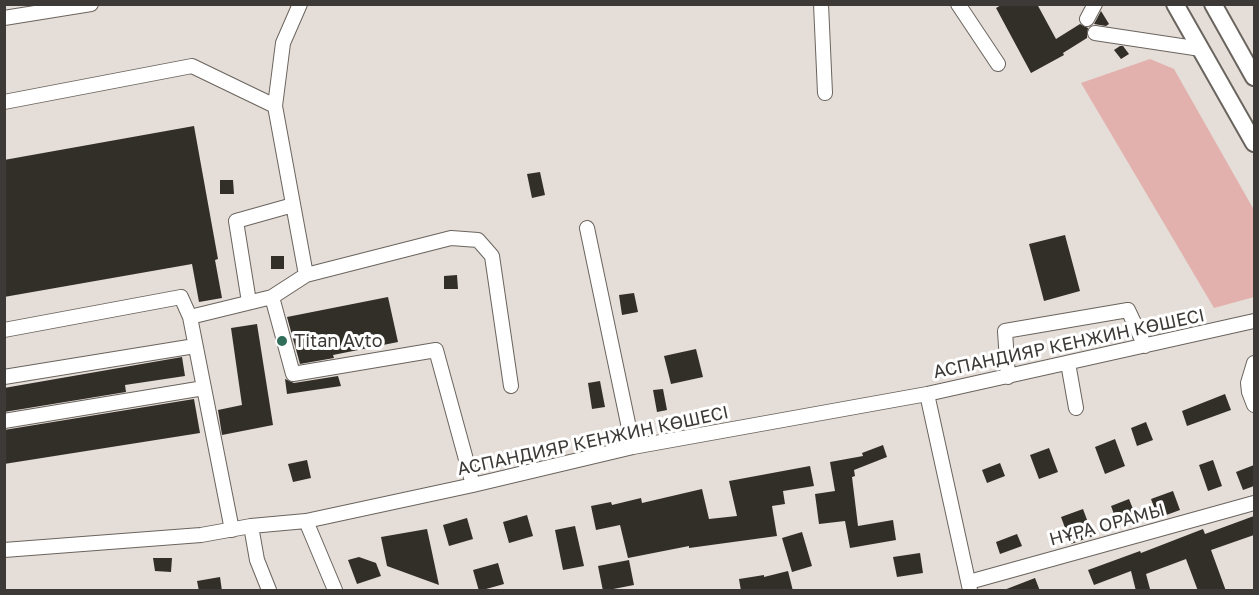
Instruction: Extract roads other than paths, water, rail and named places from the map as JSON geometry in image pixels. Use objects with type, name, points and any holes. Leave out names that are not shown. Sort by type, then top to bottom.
[{"type":"main road","points":[[1175,4],[1254,143]]},
{"type":"main road","points":[[1213,4],[1254,77]]},
{"type":"street","points":[[4,18],[91,4]]},
{"type":"street","points":[[300,4],[283,43],[275,106],[306,275]]},
{"type":"street","points":[[821,4],[825,93]]},
{"type":"street","points":[[958,4],[998,64]]},
{"type":"street","points":[[1087,19],[1095,4]]},
{"type":"street","points":[[1095,33],[1200,49]]},
{"type":"street","points":[[4,102],[192,66],[275,106]]},
{"type":"street","points":[[249,303],[236,221],[293,205]]},
{"type":"street","points":[[586,228],[633,447]]},
{"type":"street","points":[[190,317],[272,297],[306,275],[451,238],[478,240],[492,256],[511,386]]},
{"type":"street","points":[[4,330],[181,297],[190,317],[232,530]]},
{"type":"street","points":[[272,297],[293,374],[436,350],[473,485]]},
{"type":"street","points":[[1008,377],[1005,331],[1128,309],[1145,346]]},
{"type":"street","name":"АСПАНДИЯР КЕНЖИН КӨШЕСІ","points":[[4,550],[201,535],[251,526],[306,520],[473,485],[633,447],[927,394],[1008,377],[1254,321]]},
{"type":"street","points":[[4,377],[195,346]]},
{"type":"street","points":[[1068,363],[1076,408]]},
{"type":"street","points":[[1254,363],[1248,383],[1254,405]]},
{"type":"street","points":[[4,421],[204,388]]},
{"type":"street","points":[[927,394],[970,586]]},
{"type":"street","name":"НҰРА ОРАМЫ","points":[[970,586],[1254,503]]},
{"type":"street","points":[[306,520],[335,591]]},
{"type":"street","points":[[251,526],[257,560],[269,591]]},
{"type":"place","name":"Titan Avto","points":[[282,341]]}]
